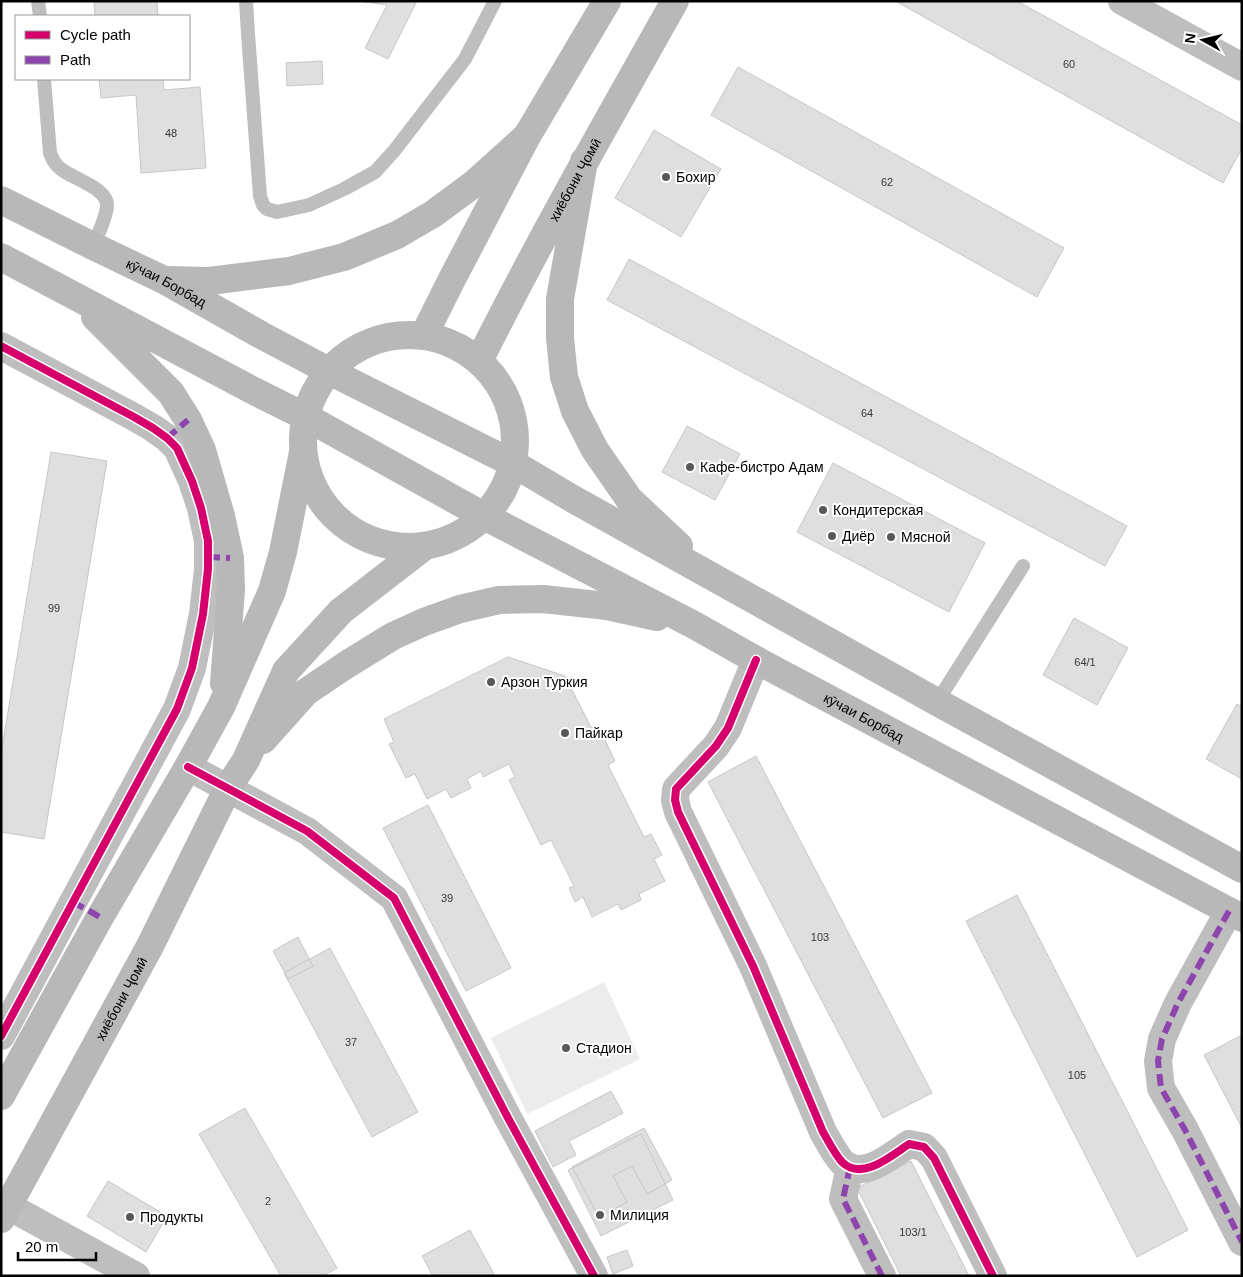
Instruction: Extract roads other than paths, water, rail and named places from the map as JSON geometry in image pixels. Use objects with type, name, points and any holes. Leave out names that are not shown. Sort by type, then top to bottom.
[{"type":"main road","points":[[424,335],[527,136],[607,1]]},
{"type":"main road","name":"хиёбони Ҷомӣ","points":[[479,361],[584,161],[675,1]]},
{"type":"main road","points":[[164,280],[209,281],[289,272],[344,257],[397,235],[433,214],[475,183],[527,136]]},
{"type":"main road","points":[[584,161],[560,299],[560,338],[564,377],[575,411],[595,450],[629,500],[707,572]]},
{"type":"main road","name":"кӯчаи Борбад","points":[[1,200],[164,280],[260,335],[514,464],[573,499],[707,572],[937,702],[1242,869]]},
{"type":"main road","name":"кӯчаи Борбад","points":[[1,257],[241,385],[306,417],[484,516],[694,625],[756,660],[1235,914]]},
{"type":"main road","points":[[74,296],[171,393],[188,420],[202,450],[221,516],[219,558],[231,590],[221,707]]},
{"type":"main road","points":[[1,1096],[100,917],[221,707],[272,591],[283,552],[303,452],[306,417],[314,393],[329,371],[356,349],[389,336],[424,335],[453,344],[479,361],[499,384],[511,412],[515,442],[514,464],[500,496],[484,516],[457,536],[425,546],[392,546],[360,536],[332,515],[313,486],[303,452]]},
{"type":"main road","points":[[236,775],[286,671],[341,611],[425,546]]},
{"type":"main road","points":[[236,775],[306,692],[393,636],[460,609],[500,600],[543,599],[607,606],[694,625]]},
{"type":"main road","name":"хиёбони Ҷомӣ","points":[[5,1212],[150,946],[236,775]]},
{"type":"street","points":[[1122,1],[1242,67]]},
{"type":"street","points":[[1,346],[134,417],[167,438],[177,448],[192,481],[201,508],[208,541],[219,558],[208,569],[201,623],[192,668],[178,709],[1,1036]]},
{"type":"street","points":[[167,438],[188,420]]},
{"type":"street","points":[[756,660],[728,728],[716,746],[676,789],[675,800],[678,812],[753,966],[823,1132],[832,1149],[844,1164],[850,1167],[865,1169],[875,1166],[910,1144],[924,1147],[934,1158],[993,1276]]},
{"type":"street","points":[[188,767],[236,775],[394,898],[508,1118],[594,1276]]},
{"type":"street","points":[[73,902],[100,917]]},
{"type":"street","points":[[1235,914],[1178,1003],[1162,1039],[1158,1061],[1161,1088],[1185,1130],[1242,1242]]},
{"type":"street","points":[[850,1167],[843,1199],[882,1276]]},
{"type":"street","points":[[5,1212],[136,1276]]},
{"type":"lane","points":[[38,1],[40,15]]},
{"type":"lane","points":[[246,1],[260,196],[266,209],[276,212],[309,205],[375,172],[394,151],[465,60],[495,1]]},
{"type":"lane","points":[[44,80],[50,154],[54,163],[62,170],[100,191],[107,200],[105,216],[93,246]]},
{"type":"lane","points":[[937,702],[1023,566]]},
{"type":"place","name":"Бохир","points":[[666,177]]},
{"type":"place","name":"Кафе-бистро Адам","points":[[690,467]]},
{"type":"place","name":"Кондитерская","points":[[823,510]]},
{"type":"place","name":"Диëр","points":[[832,536]]},
{"type":"place","name":"Мясной","points":[[891,537]]},
{"type":"place","name":"Арзон Туркия","points":[[491,682]]},
{"type":"place","name":"Пайкар","points":[[565,733]]},
{"type":"place","name":"Стадион","points":[[566,1048]]},
{"type":"place","name":"Милиция","points":[[600,1215]]},
{"type":"place","name":"Продукты","points":[[130,1217]]}]
